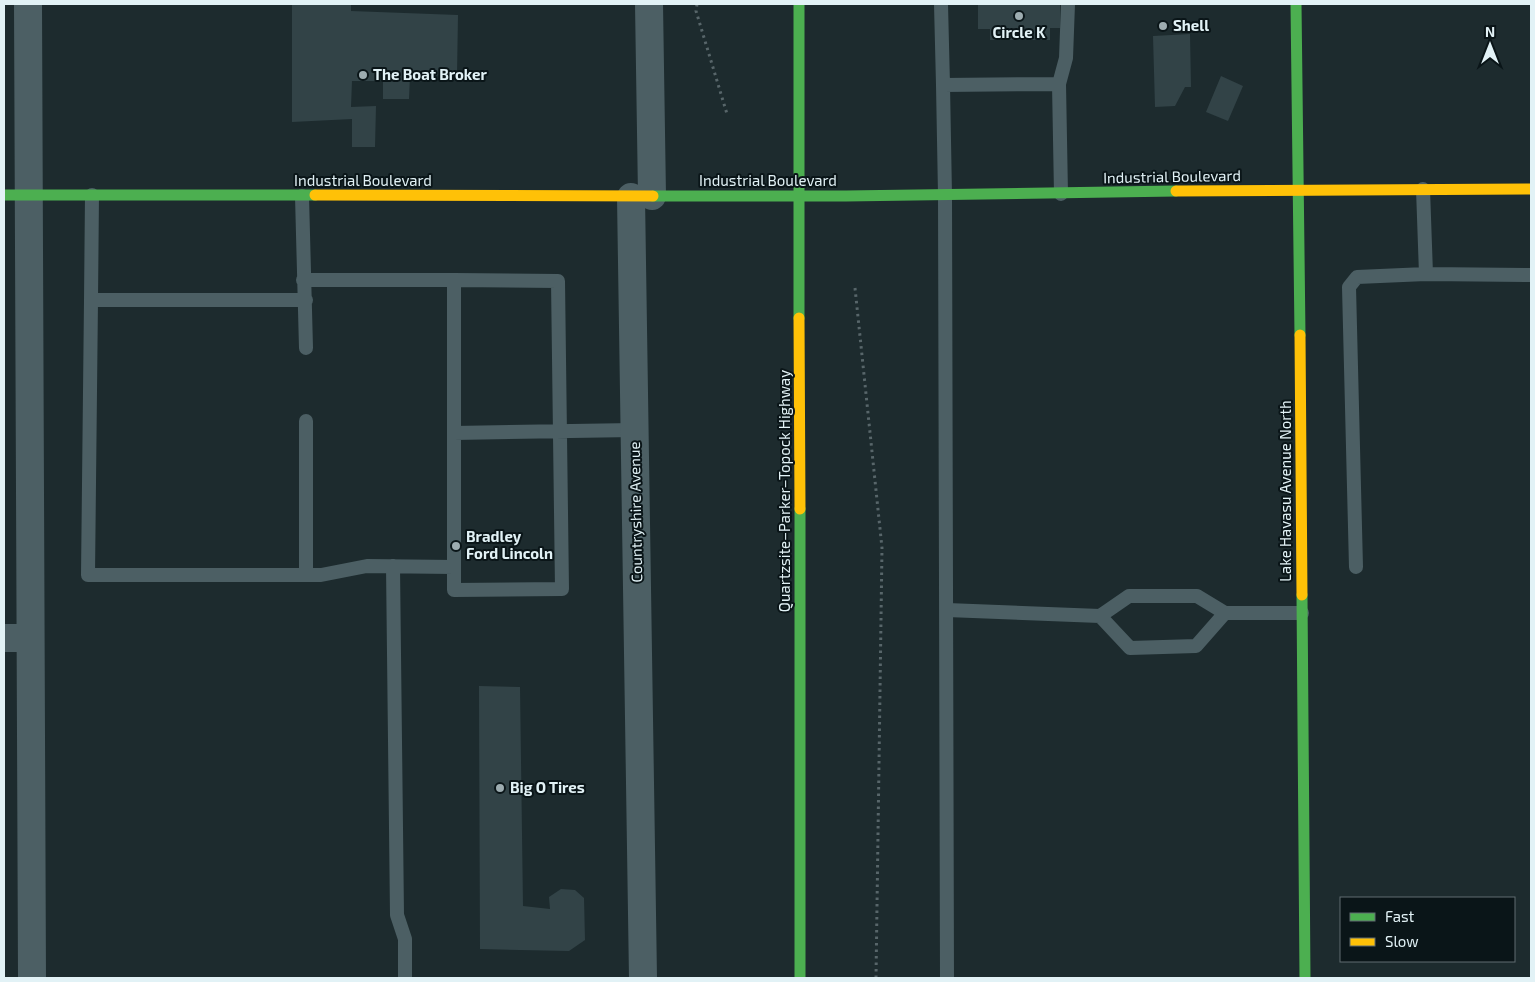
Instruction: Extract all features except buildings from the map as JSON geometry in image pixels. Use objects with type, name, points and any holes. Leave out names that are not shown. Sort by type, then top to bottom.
[{"type":"main road","name":"Quartzsite–Parker–Topock Highway","points":[[799,4],[800,978]]},
{"type":"main road","name":"Lake Havasu Avenue North","points":[[1296,4],[1305,978]]},
{"type":"main road","name":"Industrial Boulevard","points":[[17,195],[800,196],[1531,189]]},
{"type":"street","points":[[28,4],[17,195],[17,638],[32,978]]},
{"type":"street","name":"Countryshire Avenue","points":[[643,978],[634,430],[649,4]]},
{"type":"lane","points":[[940,4],[945,195],[947,978]]},
{"type":"lane","points":[[1061,194],[1059,84],[1066,58],[1068,4]]},
{"type":"lane","points":[[943,85],[1059,84]]},
{"type":"lane","points":[[1423,189],[1426,274]]},
{"type":"lane","points":[[92,195],[88,575],[321,575],[367,566],[454,567]]},
{"type":"lane","points":[[302,196],[306,348]]},
{"type":"lane","points":[[1356,567],[1349,286],[1357,277],[1426,274],[1531,274]]},
{"type":"lane","points":[[303,280],[454,280],[558,282],[562,590],[454,590],[454,280]]},
{"type":"lane","points":[[91,300],[306,300]]},
{"type":"lane","points":[[306,421],[306,575]]},
{"type":"lane","points":[[454,433],[634,430]]},
{"type":"lane","points":[[393,566],[397,915],[406,939],[405,978]]},
{"type":"lane","points":[[947,610],[1100,616],[1130,596],[1197,596],[1225,613],[1302,613]]},
{"type":"lane","points":[[1100,616],[1130,648],[1196,646],[1225,613]]},
{"type":"path","points":[[697,4],[696,11],[727,114]]},
{"type":"path","points":[[855,288],[882,548],[876,978]]},
{"type":"traffic: fast","points":[[799,4],[799,318]]},
{"type":"traffic: fast","points":[[1296,4],[1300,335]]},
{"type":"traffic: fast","points":[[653,196],[846,196],[1176,191]]},
{"type":"traffic: fast","points":[[4,195],[315,195]]},
{"type":"traffic: fast","points":[[800,509],[800,978]]},
{"type":"traffic: fast","points":[[1302,595],[1305,978]]},
{"type":"traffic: slow","points":[[1176,191],[1531,189]]},
{"type":"traffic: slow","points":[[315,195],[653,196]]},
{"type":"traffic: slow","points":[[799,318],[800,509]]},
{"type":"traffic: slow","points":[[1300,335],[1302,595]]},
{"type":"place","name":"Circle K","points":[[1019,16]]},
{"type":"place","name":"Shell","points":[[1163,26]]},
{"type":"place","name":"The Boat Broker","points":[[363,75]]},
{"type":"place","name":"Bradley Ford Lincoln","points":[[456,546]]},
{"type":"place","name":"Big O Tires","points":[[500,788]]}]
